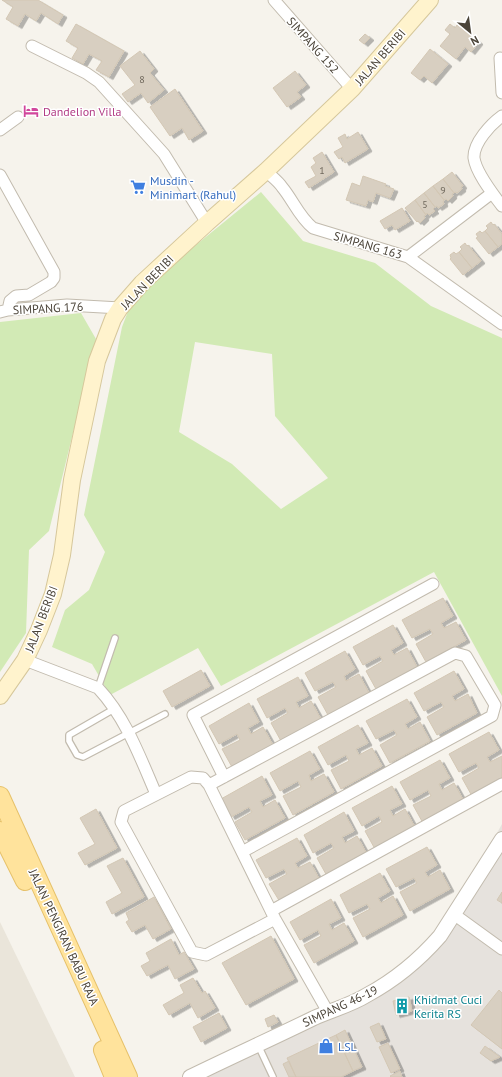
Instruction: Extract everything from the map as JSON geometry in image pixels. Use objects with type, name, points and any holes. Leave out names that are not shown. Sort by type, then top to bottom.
[{"type":"main road","name":"JALAN BERIBI","points":[[0,696],[25,660],[40,630],[53,594],[62,555],[72,480],[98,361],[113,318],[142,284],[207,223],[266,171],[352,88],[430,0]]},
{"type":"main road","name":"JALAN PENGIRAN BABU RAJA","points":[[0,796],[128,1077]]},
{"type":"main road","name":"JALAN PENGIRAN BABU RAJA","points":[[0,830],[46,925],[114,1077]]},
{"type":"street","name":"SIMPANG 152","points":[[274,0],[352,88]]},
{"type":"street","points":[[32,46],[86,73],[99,82],[164,154],[207,223]]},
{"type":"street","points":[[500,58],[502,93]]},
{"type":"street","points":[[502,116],[487,129],[476,148],[474,155],[474,160],[478,169],[492,193],[502,206]]},
{"type":"street","points":[[0,130],[18,117]]},
{"type":"street","name":"SIMPANG 163","points":[[266,171],[282,186],[298,211],[313,228],[408,257],[502,324]]},
{"type":"street","points":[[0,175],[54,272],[52,282],[30,295],[16,296],[10,301],[4,311]]},
{"type":"street","points":[[408,257],[492,193]]},
{"type":"street","name":"SIMPANG 176","points":[[4,311],[66,305],[120,308]]},
{"type":"street","points":[[224,777],[192,715],[433,584]]},
{"type":"street","points":[[209,785],[456,653],[466,656],[495,705],[492,716],[242,852]]},
{"type":"street","points":[[25,660],[98,688],[106,697],[129,732],[156,794]]},
{"type":"street","points":[[328,1012],[273,915],[209,785],[203,778],[191,777],[124,811],[121,822],[192,952],[206,955],[273,915],[502,784]]},
{"type":"street","name":"SIMPANG 46-19","points":[[190,1077],[258,1044],[368,995],[407,969],[429,949],[440,936],[455,915],[502,839]]},
{"type":"street","points":[[455,915],[502,949]]},
{"type":"lane","points":[[98,688],[114,638]]},
{"type":"lane","points":[[114,709],[70,735],[69,741],[77,755],[83,757],[165,714]]},
{"type":"lane","points":[[258,1044],[273,1077]]},
{"type":"shaded area","points":[[502,824],[502,1077],[206,1077],[354,995],[396,969],[438,930],[465,891]]},
{"type":"shaded area","points":[[0,922],[75,1077],[0,1077]]},
{"type":"green space","points":[[261,192],[303,241],[375,263],[431,306],[502,338],[502,696],[434,572],[221,686],[198,648],[110,695],[92,664],[52,647],[65,610],[89,590],[105,552],[84,515],[122,327],[130,306],[153,280]],"holes":[[[195,342],[272,354],[275,416],[328,478],[281,509],[232,464],[179,432]]]},
{"type":"green space","points":[[81,313],[96,339],[49,531],[29,550],[26,633],[0,672],[0,322]]},
{"type":"building","points":[[2,0],[38,0],[63,15],[58,24],[41,13],[36,21],[25,14],[18,26],[6,19],[13,7]]},
{"type":"building","points":[[76,24],[124,51],[109,77],[96,70],[102,61],[89,54],[83,64],[72,58],[78,48],[66,41]]},
{"type":"building","points":[[450,24],[455,28],[457,25],[479,42],[471,52],[465,47],[456,59],[440,46],[450,34],[445,30]]},
{"type":"building","points":[[365,34],[370,38],[364,44],[359,40]]},
{"type":"building","points":[[430,49],[448,64],[432,83],[424,76],[420,80],[411,73]]},
{"type":"building","points":[[140,51],[154,69],[150,73],[164,90],[148,103],[141,93],[128,102],[122,94],[135,85],[120,66]]},
{"type":"building","points":[[295,71],[306,85],[297,92],[301,97],[287,107],[273,88]]},
{"type":"building","points":[[175,89],[203,131],[189,140],[182,128],[170,136],[150,107]]},
{"type":"building","points":[[358,132],[368,149],[345,163],[342,157],[339,159],[334,152],[343,147],[338,138],[345,134],[347,139]]},
{"type":"building","points":[[322,152],[334,172],[309,188],[305,182],[316,176],[311,167],[316,163],[313,158]]},
{"type":"building","points":[[452,172],[463,186],[457,193],[454,193],[443,179]]},
{"type":"building","points":[[363,176],[386,184],[385,186],[394,189],[390,198],[376,193],[373,202],[368,200],[366,206],[346,200],[352,183],[360,186]]},
{"type":"building","points":[[443,179],[454,193],[448,201],[446,199],[444,200],[433,186]]},
{"type":"building","points":[[433,186],[444,200],[444,204],[438,208],[437,206],[435,207],[424,193]]},
{"type":"building","points":[[424,193],[435,207],[433,209],[435,211],[429,215],[427,213],[426,215],[415,200]]},
{"type":"building","points":[[415,200],[426,215],[420,223],[418,221],[417,222],[405,208]]},
{"type":"building","points":[[402,208],[410,221],[395,230],[392,225],[385,229],[380,221]]},
{"type":"building","points":[[491,222],[502,234],[502,244],[498,247],[485,231],[488,228],[486,226]]},
{"type":"building","points":[[480,231],[482,233],[485,231],[498,247],[489,254],[476,238],[478,237],[476,234]]},
{"type":"building","points":[[465,243],[481,261],[472,268],[459,252],[462,249],[460,247]]},
{"type":"building","points":[[454,252],[456,254],[459,252],[472,268],[463,275],[450,259],[450,255]]},
{"type":"building","points":[[443,598],[453,616],[441,623],[444,628],[456,622],[466,640],[426,662],[416,644],[433,634],[430,629],[412,638],[402,620]]},
{"type":"building","points":[[393,625],[403,643],[391,650],[394,655],[407,648],[417,667],[376,689],[366,671],[383,661],[380,656],[363,665],[353,647]]},
{"type":"building","points":[[345,651],[355,669],[344,676],[346,681],[359,674],[369,693],[328,715],[318,697],[336,687],[333,682],[315,691],[305,673]]},
{"type":"building","points":[[201,670],[210,686],[172,707],[163,691]]},
{"type":"building","points":[[454,671],[464,689],[452,696],[455,701],[468,694],[477,713],[437,735],[427,717],[444,707],[441,702],[424,711],[414,693]]},
{"type":"building","points":[[298,677],[308,696],[296,702],[299,708],[311,701],[321,719],[281,741],[271,723],[288,713],[285,708],[267,718],[257,699]]},
{"type":"building","points":[[407,699],[417,717],[405,724],[408,729],[420,722],[430,741],[390,763],[380,745],[397,735],[394,730],[376,739],[366,721]]},
{"type":"building","points":[[249,703],[259,722],[248,728],[251,734],[263,727],[273,745],[232,767],[222,749],[240,740],[237,734],[219,744],[209,726]]},
{"type":"building","points":[[358,725],[368,743],[356,749],[359,755],[372,748],[382,766],[341,789],[331,770],[349,761],[346,755],[328,765],[318,747]]},
{"type":"building","points":[[489,732],[499,750],[487,757],[490,762],[502,756],[502,779],[472,796],[462,778],[479,768],[476,763],[459,772],[449,754]]},
{"type":"building","points":[[310,751],[320,769],[309,775],[311,781],[324,774],[334,792],[293,815],[283,796],[301,787],[298,781],[280,791],[270,773]]},
{"type":"building","points":[[440,760],[450,778],[439,784],[442,790],[454,783],[464,801],[423,823],[413,805],[431,796],[428,790],[410,800],[400,782]]},
{"type":"building","points":[[262,776],[272,795],[260,801],[263,807],[275,800],[285,818],[245,840],[235,822],[252,812],[249,807],[231,817],[221,799]]},
{"type":"building","points":[[392,786],[402,804],[390,810],[393,816],[405,809],[415,827],[375,849],[365,831],[382,822],[379,816],[362,826],[352,808]]},
{"type":"building","points":[[96,809],[117,848],[85,865],[78,853],[95,844],[80,818]]},
{"type":"building","points":[[344,812],[354,831],[342,837],[345,843],[357,836],[367,854],[327,876],[317,858],[334,848],[331,843],[313,853],[304,835]]},
{"type":"building","points":[[297,838],[307,856],[295,863],[298,868],[310,862],[320,880],[280,902],[269,884],[287,874],[284,869],[266,878],[256,860]]},
{"type":"building","points":[[427,847],[437,865],[425,872],[428,877],[440,870],[450,889],[410,911],[400,892],[417,883],[414,878],[396,887],[386,869]]},
{"type":"building","points":[[123,858],[144,897],[112,914],[106,902],[122,893],[107,866]]},
{"type":"building","points":[[380,873],[390,891],[378,898],[381,903],[393,896],[403,915],[363,937],[353,918],[370,909],[367,904],[349,913],[340,895]]},
{"type":"building","points":[[502,892],[502,903],[497,900]]},
{"type":"building","points":[[154,897],[171,929],[153,939],[145,925],[132,932],[126,922],[129,920],[126,913]]},
{"type":"building","points":[[331,899],[341,918],[329,924],[332,930],[344,923],[354,941],[314,963],[304,945],[321,936],[318,930],[300,940],[290,922]]},
{"type":"building","points":[[271,936],[294,979],[246,1005],[222,963]]},
{"type":"building","points":[[171,939],[179,955],[184,952],[194,969],[175,979],[168,965],[147,976],[141,966],[150,961],[146,953]]},
{"type":"building","points":[[193,978],[202,993],[205,991],[215,1008],[198,1018],[190,1003],[169,1015],[163,1005],[184,993],[180,985]]},
{"type":"building","points":[[499,990],[502,993],[502,1049],[471,1025]]},
{"type":"building","name":"Khidmat Cuci Kerita RS","points":[[409,997],[412,1011],[396,1015],[393,1001]]},
{"type":"building","points":[[219,1013],[227,1028],[201,1042],[193,1027]]},
{"type":"building","points":[[274,1015],[278,1022],[268,1027],[265,1019]]},
{"type":"building","points":[[379,1023],[386,1039],[377,1042],[370,1027]]},
{"type":"building","name":"LSL","points":[[345,1030],[362,1067],[353,1071],[336,1035]]},
{"type":"building","name":"LSL","points":[[336,1035],[353,1071],[341,1077],[296,1077],[287,1058]]},
{"type":"building","points":[[388,1043],[400,1069],[391,1073],[379,1047]]},
{"type":"building","points":[[485,1046],[500,1057],[491,1061],[480,1053]]},
{"type":"building","points":[[289,1061],[296,1077],[289,1077],[283,1064]]},
{"type":"building","points":[[400,1071],[402,1077],[390,1076]]},
{"type":"place","name":"Dandelion Villa","points":[[31,111]]},
{"type":"place","name":"Musdin - Minimart (Rahul)","points":[[138,187]]},
{"type":"place","name":"Khidmat Cuci Kerita RS","points":[[402,1006]]},
{"type":"place","name":"LSL","points":[[326,1046]]}]
